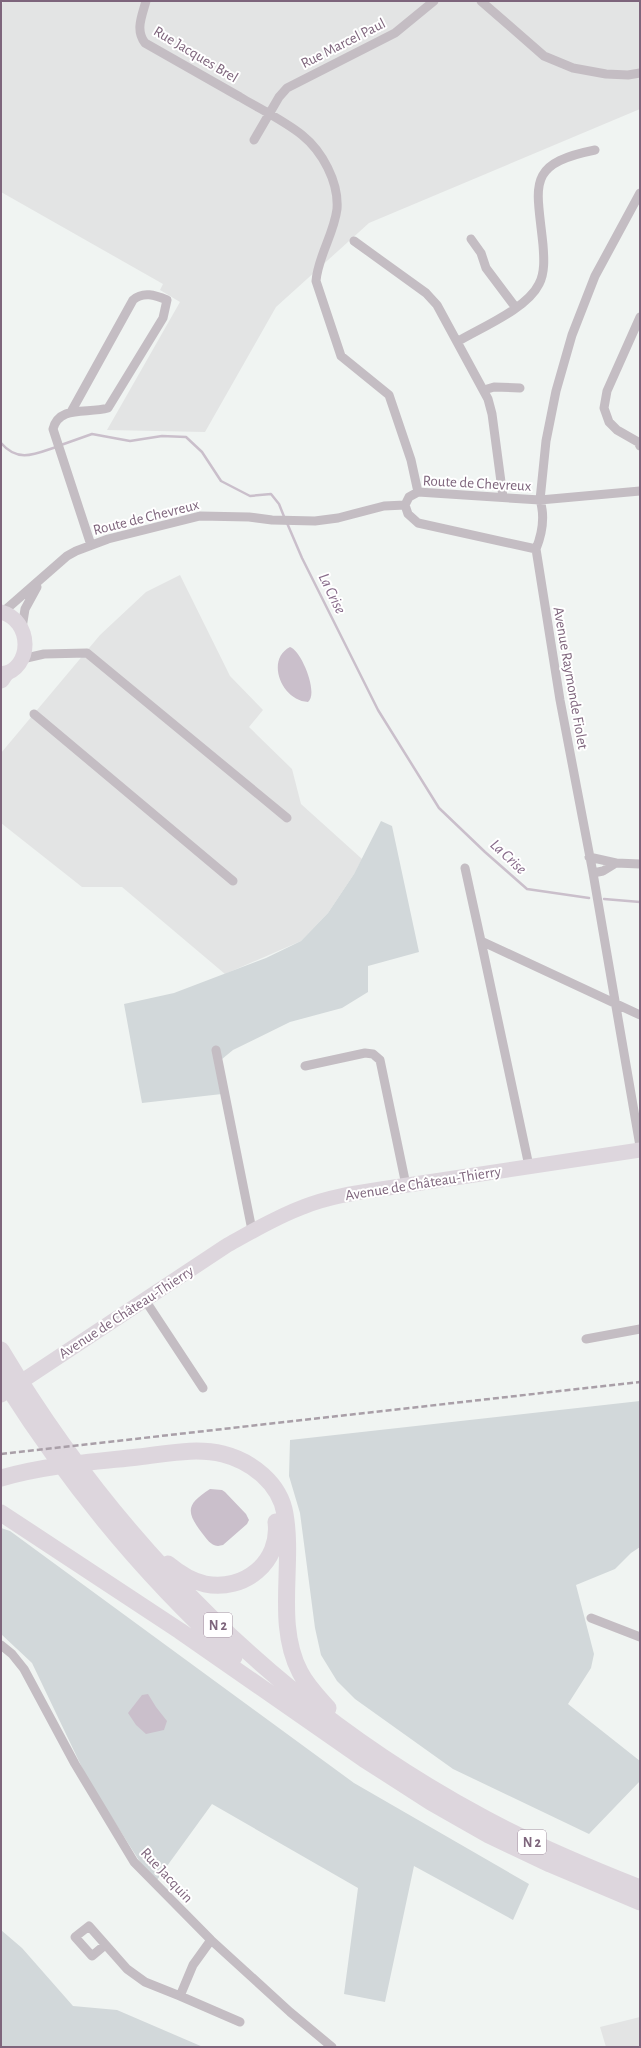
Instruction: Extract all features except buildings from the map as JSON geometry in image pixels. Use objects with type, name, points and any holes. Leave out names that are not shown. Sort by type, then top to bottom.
[{"type":"highway","name":"N 2","points":[[4,1364],[27,1405],[127,1549],[173,1599],[245,1666],[307,1719],[390,1777],[489,1835],[556,1867],[640,1902]]},
{"type":"highway","points":[[1,1478],[29,1470],[199,1451],[232,1457],[259,1472],[278,1493],[285,1513],[288,1628],[290,1642],[296,1662],[306,1681],[320,1700],[374,1750]]},
{"type":"highway","points":[[1,1481],[37,1474],[107,1465],[172,1459],[208,1459],[221,1462],[241,1471],[258,1484],[270,1500],[276,1526],[274,1549],[260,1568],[239,1581],[217,1586],[200,1583],[185,1576],[160,1559],[131,1534]]},
{"type":"highway","name":"N 2","points":[[78,1478],[131,1534],[165,1573],[236,1642],[286,1685],[374,1750],[424,1783],[483,1818],[571,1860],[640,1888]]},
{"type":"highway","points":[[1,1513],[180,1631],[307,1719]]},
{"type":"main road","points":[[2,612],[17,621],[22,628],[24,652],[17,665],[2,676]]},
{"type":"main road","name":"Avenue de Château-Thierry","points":[[1,1395],[252,1230],[281,1216],[316,1202],[343,1195],[640,1150]]},
{"type":"street","name":"Rue Jacques Brel","points":[[146,1],[139,26],[140,36],[145,43],[269,114],[302,135],[324,162],[332,177],[336,192],[337,209],[317,269],[316,281],[341,356],[389,395],[411,460],[418,492]]},
{"type":"street","name":"Rue Marcel Paul","points":[[254,140],[269,114],[287,88],[395,32],[434,1]]},
{"type":"street","points":[[481,1],[544,56],[573,68],[606,74],[628,75],[640,73]]},
{"type":"street","points":[[457,342],[516,308],[534,292],[539,284],[543,268],[538,192],[543,174],[552,163],[572,155],[595,150]]},
{"type":"street","name":"Avenue Raymonde Fiolet","points":[[640,193],[595,276],[572,335],[556,391],[546,441],[540,500],[543,508],[542,526],[536,549],[560,700],[593,873],[640,1146]]},
{"type":"street","name":"Avenue Raymonde Fiolet","points":[[624,225],[640,204]]},
{"type":"street","points":[[471,239],[481,253],[486,268],[516,308]]},
{"type":"street","points":[[354,241],[426,292],[438,305],[484,390],[492,414],[503,497]]},
{"type":"street","points":[[71,412],[133,300],[138,296],[147,294],[156,295],[166,300],[163,318],[108,408],[96,411],[71,412],[59,416],[54,422],[52,429],[91,545]]},
{"type":"street","points":[[639,443],[618,430],[609,422],[604,408],[607,391],[640,317]]},
{"type":"street","points":[[484,390],[494,387],[520,388]]},
{"type":"street","name":"Route de Chevreux","points":[[2,612],[39,582],[56,564],[67,556],[91,545],[200,516],[249,517],[296,521],[338,518],[384,506],[405,505],[409,497],[418,492],[540,500],[640,491]]},
{"type":"street","points":[[405,505],[408,514],[418,523],[536,549]]},
{"type":"street","name":"Route de Chevreux","points":[[22,628],[25,609],[39,582]]},
{"type":"street","points":[[24,652],[44,654],[87,653],[287,818]]},
{"type":"street","points":[[24,652],[44,654]]},
{"type":"street","points":[[34,714],[233,881]]},
{"type":"street","points":[[589,857],[616,863],[640,864]]},
{"type":"street","points":[[593,873],[604,871],[616,863]]},
{"type":"street","points":[[465,868],[529,1166]]},
{"type":"street","points":[[481,941],[640,1014]]},
{"type":"street","points":[[216,1050],[252,1230]]},
{"type":"street","points":[[305,1066],[365,1053],[373,1054],[380,1060],[406,1185]]},
{"type":"street","points":[[145,1300],[203,1388]]},
{"type":"street","points":[[586,1338],[640,1329]]},
{"type":"street","points":[[591,1618],[640,1637]]},
{"type":"street","name":"Rue Jacquin","points":[[1,1645],[12,1654],[24,1669],[75,1764],[134,1862],[211,1940],[290,2012],[332,2047]]},
{"type":"street","points":[[180,1996],[193,1965],[211,1940]]},
{"type":"street","points":[[105,1945],[127,1969],[145,1982],[240,2022]]},
{"type":"shaded area","points":[[3,1],[640,1],[640,109],[369,223],[276,307],[205,432],[107,430],[180,302],[160,290],[163,284],[1,192],[1,9]]},
{"type":"shaded area","points":[[180,575],[230,676],[263,710],[249,727],[292,769],[301,804],[362,859],[354,874],[328,913],[301,941],[225,974],[122,887],[82,887],[1,823],[1,753],[100,635],[146,592]]},
{"type":"shaded area","points":[[290,647],[299,656],[310,681],[311,697],[308,702],[299,700],[291,695],[284,688],[280,679],[278,670],[279,661],[283,653]]},
{"type":"shaded area","points":[[381,821],[392,826],[419,952],[368,966],[368,992],[342,1008],[290,1022],[233,1050],[216,1064],[222,1094],[142,1103],[124,1004],[174,993],[266,958],[301,941],[328,913],[354,874]]},
{"type":"shaded area","points":[[640,1401],[640,1547],[631,1553],[615,1569],[576,1585],[594,1654],[591,1668],[568,1704],[640,1761],[640,1781],[589,1834],[453,1769],[355,1699],[337,1681],[321,1655],[315,1628],[300,1513],[289,1476],[290,1440]]},
{"type":"shaded area","points":[[210,1489],[222,1490],[225,1492],[246,1514],[249,1520],[247,1524],[223,1545],[218,1546],[211,1543],[207,1539],[193,1519],[191,1513],[193,1504],[202,1494]]},
{"type":"shaded area","points":[[1,1528],[10,1531],[354,1783],[529,1884],[513,1920],[414,1866],[385,2002],[344,1994],[358,1888],[212,1804],[154,1884],[88,1780],[32,1663],[1,1634]]},
{"type":"shaded area","points":[[148,1694],[167,1721],[164,1730],[146,1734],[136,1725],[128,1713],[142,1695]]},
{"type":"shaded area","points":[[1,1930],[22,1948],[73,2006],[117,2010],[203,2047],[1,2047]]},
{"type":"shaded area","points":[[640,2017],[640,2047],[606,2047],[600,2027]]},
{"type":"waterway","name":"La Crise","points":[[61,445],[92,434],[130,441],[162,436],[186,437],[202,452],[221,481],[250,496],[271,494],[279,504],[285,519]]},
{"type":"waterway","name":"La Crise","points":[[1,443],[7,449],[20,455],[34,454],[56,447]]},
{"type":"waterway","name":"La Crise","points":[[287,523],[302,558],[378,710],[439,808],[485,852],[527,889],[589,898]]},
{"type":"waterway","name":"La Crise","points":[[604,899],[640,902]]},
{"type":"railway","points":[[1,1454],[640,1382]]}]
